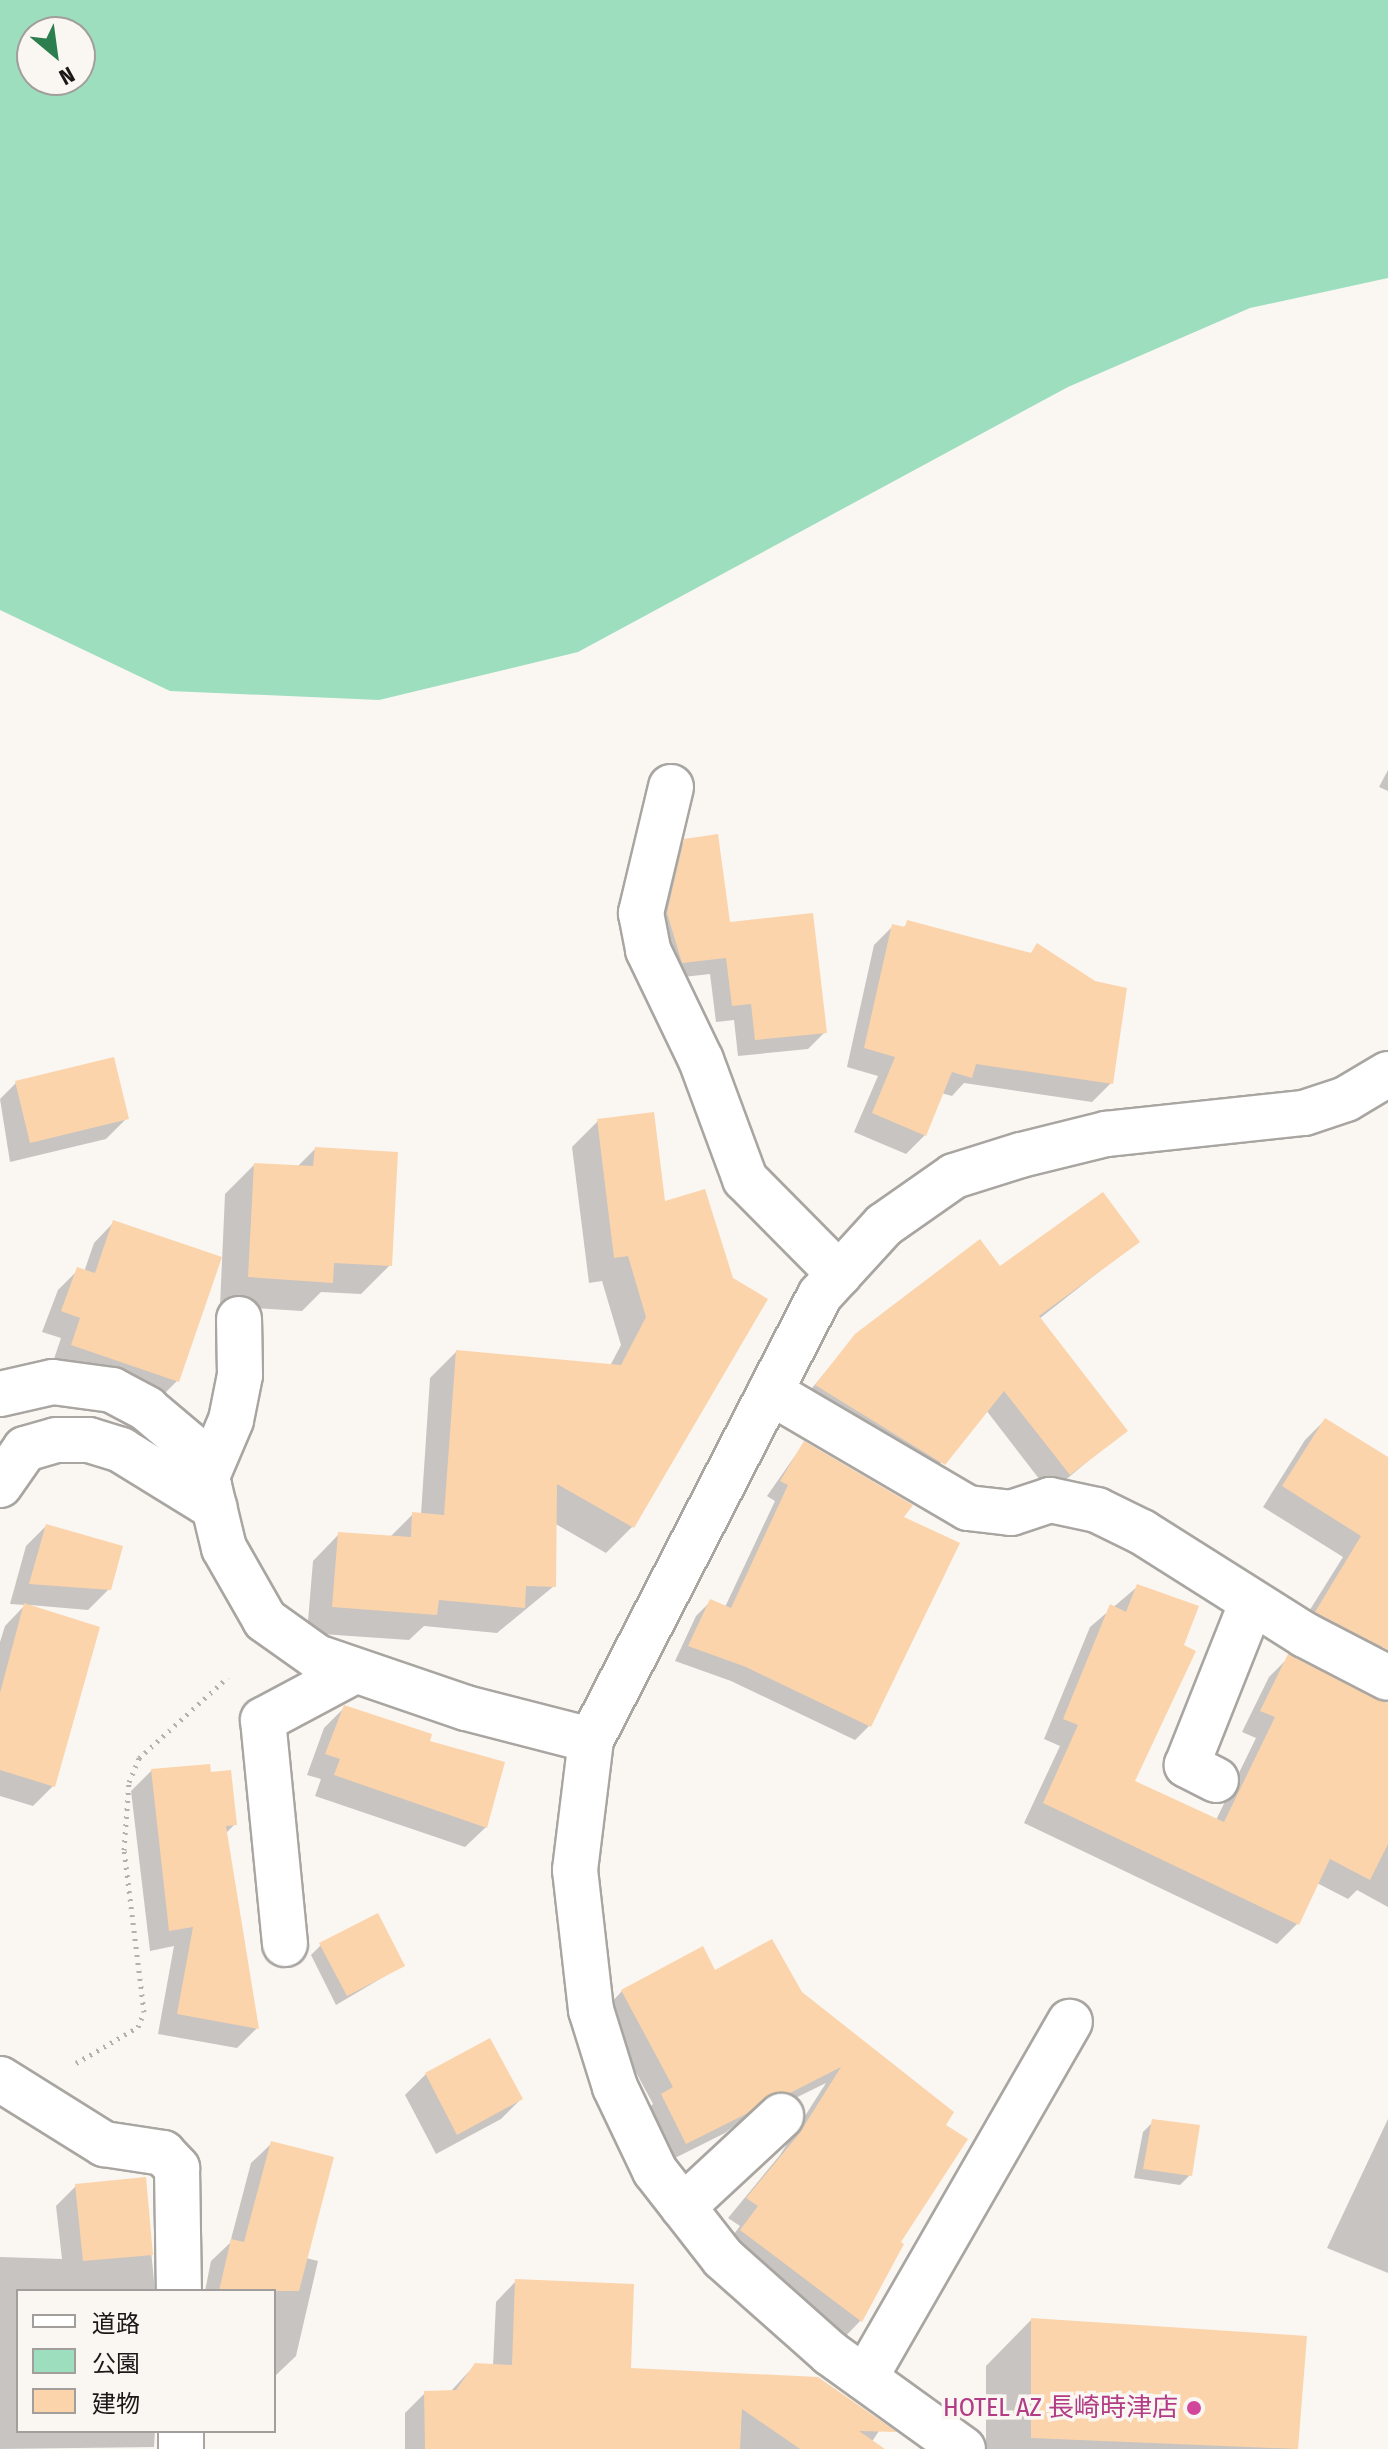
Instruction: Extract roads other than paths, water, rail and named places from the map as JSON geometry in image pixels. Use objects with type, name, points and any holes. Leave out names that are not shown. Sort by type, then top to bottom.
[{"type":"street","points":[[671,787],[641,913],[648,950],[701,1060],[745,1179],[839,1274]]},
{"type":"street","points":[[963,2449],[865,2378],[723,2258],[655,2171],[615,2087],[591,2010],[575,1870],[591,1740],[820,1295],[884,1225],[954,1176],[1106,1134],[1304,1113],[1346,1099],[1388,1074]]},
{"type":"street","points":[[210,1493],[240,1375],[239,1319]]},
{"type":"street","points":[[0,1394],[53,1382],[112,1390],[147,1409],[192,1447],[210,1493],[224,1548],[265,1620],[289,1637],[353,1672],[591,1740]]},
{"type":"street","points":[[770,1392],[968,1508],[1011,1513],[1050,1500],[1097,1510],[1388,1678]]},
{"type":"street","points":[[0,1485],[25,1449],[56,1440],[89,1440],[121,1450],[210,1493]]},
{"type":"street","points":[[1216,1780],[1187,1765],[1252,1602]]},
{"type":"street","points":[[285,1944],[263,1720],[353,1672]]},
{"type":"street","points":[[865,2378],[1070,2022]]},
{"type":"street","points":[[0,2079],[104,2144],[163,2153],[177,2168],[179,2289]]},
{"type":"street","points":[[683,2207],[781,2116]]},
{"type":"place","name":"HOTEL AZ 長崎時津店","points":[[1194,2408]]}]
